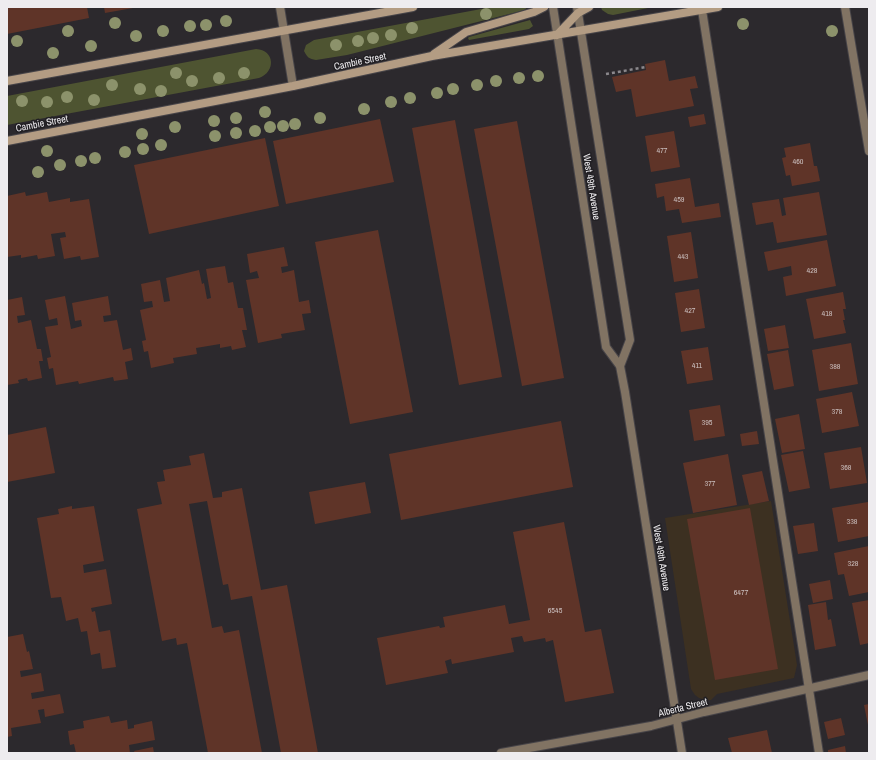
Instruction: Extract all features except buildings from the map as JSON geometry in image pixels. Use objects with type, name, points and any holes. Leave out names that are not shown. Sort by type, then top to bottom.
[{"type":"main road","points":[[7,81],[413,7]]},
{"type":"main road","points":[[432,56],[466,32],[534,12],[544,7]]},
{"type":"main road","points":[[557,35],[578,10],[589,7]]},
{"type":"main road","name":"Cambie Street","points":[[7,141],[293,86],[432,56],[718,7]]},
{"type":"street","points":[[280,7],[293,86]]},
{"type":"street","name":"West 49th Avenue","points":[[553,7],[606,347],[620,366],[682,753]]},
{"type":"street","points":[[844,7],[869,151]]},
{"type":"street","name":"West 49th Avenue","points":[[578,10],[630,340],[620,366]]},
{"type":"street","points":[[702,10],[819,753]]},
{"type":"street","name":"Alberta Street","points":[[501,753],[651,726],[869,675]]},
{"type":"path","points":[[606,74],[646,67]]},
{"type":"shaded area","points":[[771,501],[797,665],[794,678],[717,694],[711,700],[699,698],[691,689],[665,518]]},
{"type":"green space","points":[[492,7],[528,7],[517,12],[347,55],[316,60],[308,57],[304,51],[306,45],[314,40]]},
{"type":"green space","points":[[601,7],[653,7],[613,15],[602,10]]},
{"type":"green space","points":[[530,20],[533,26],[529,29],[469,40],[468,38],[469,37]]},
{"type":"green space","points":[[256,49],[267,53],[271,62],[271,66],[265,75],[259,78],[7,125],[7,96]]}]
